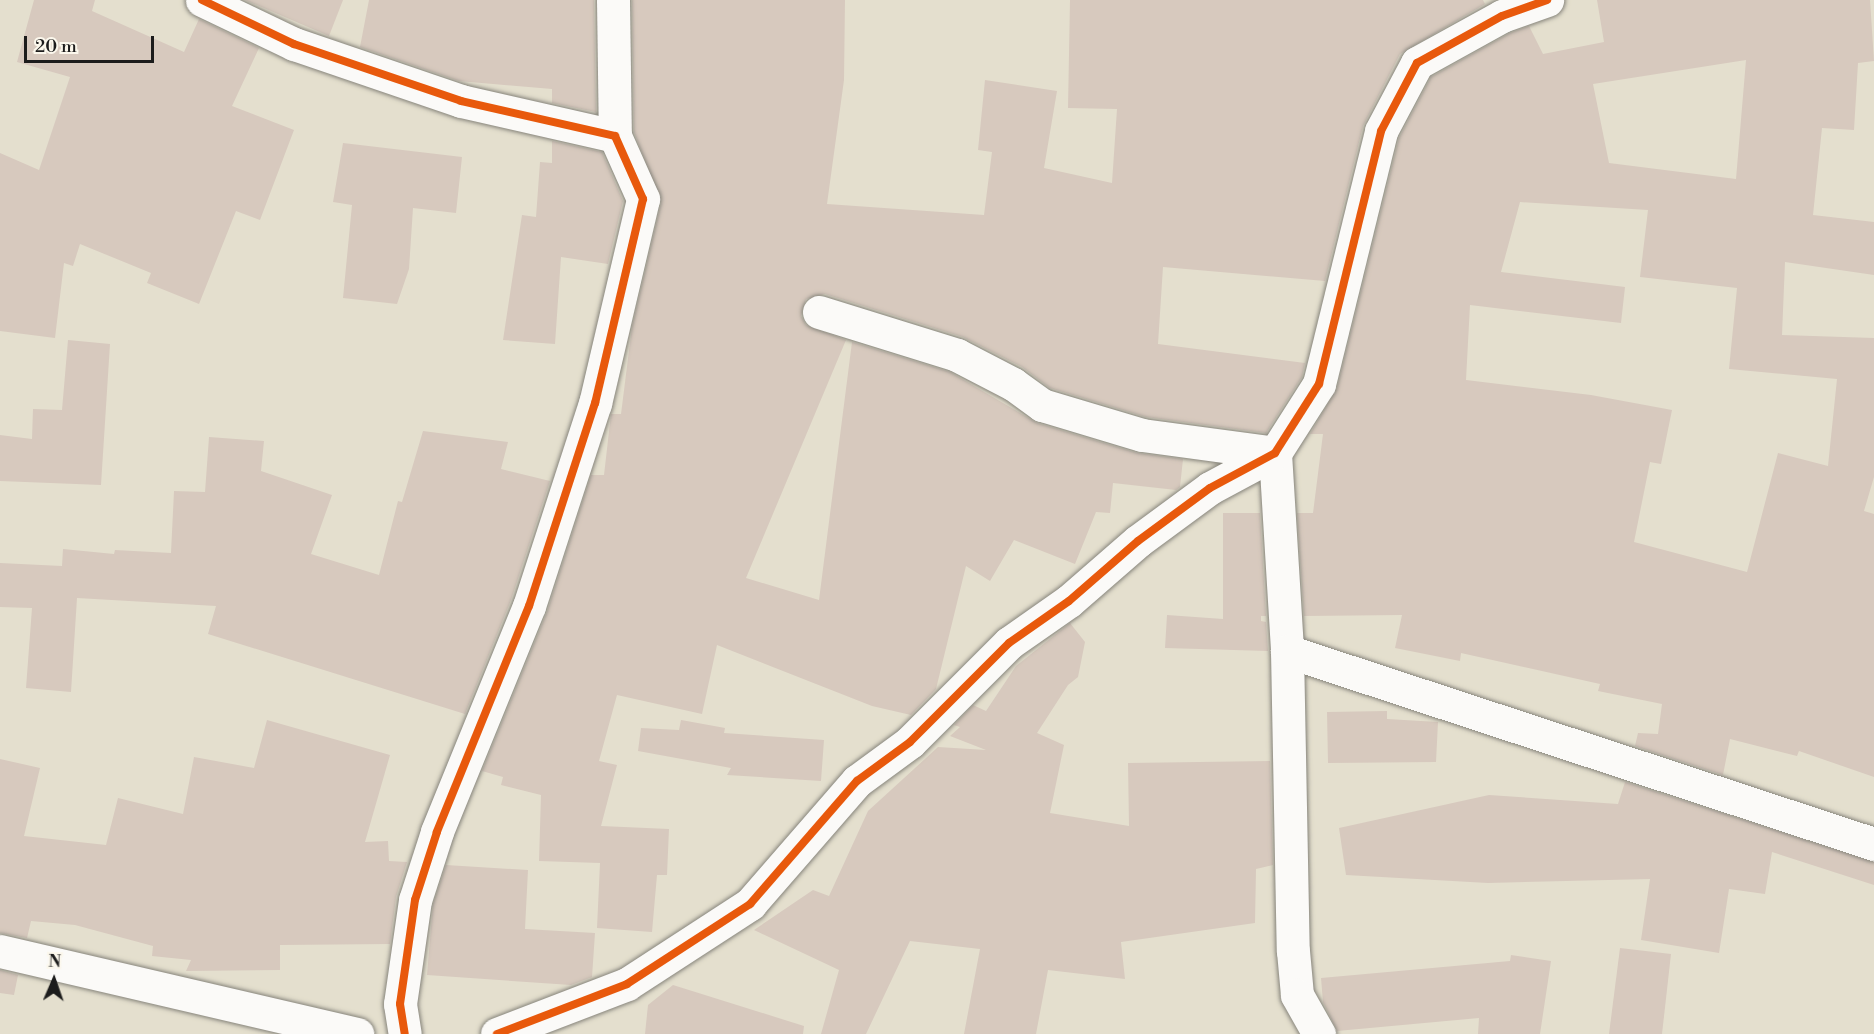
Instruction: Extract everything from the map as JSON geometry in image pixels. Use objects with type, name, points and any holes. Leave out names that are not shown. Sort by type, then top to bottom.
[{"type":"street","points":[[202,0],[294,45],[461,101],[615,136]]},
{"type":"street","points":[[405,1034],[400,1004],[415,900],[438,832],[529,606],[595,404],[643,199],[615,136],[613,0]]},
{"type":"street","points":[[503,1034],[627,984],[750,904],[856,781],[909,742],[1009,643],[1069,601],[1138,541],[1210,488],[1275,453],[1319,384],[1381,131],[1417,63],[1502,16],[1547,0]]},
{"type":"street","points":[[819,312],[957,355],[1013,384],[1042,405],[1142,435],[1275,453]]},
{"type":"street","points":[[1275,453],[1287,651],[1293,951],[1297,995],[1319,1034]]},
{"type":"street","points":[[1287,651],[1874,844]]},
{"type":"street","points":[[0,951],[357,1034]]},
{"type":"building","points":[[34,0],[95,0],[92,11],[184,52],[199,19],[259,48],[232,106],[294,130],[260,220],[236,211],[199,304],[147,283],[151,273],[80,244],[73,266],[64,263],[55,338],[0,331],[0,153],[39,170],[70,77],[17,62]]},
{"type":"building","points":[[245,0],[343,0],[329,36]]},
{"type":"building","points":[[369,0],[594,0],[596,112],[552,103],[552,89],[459,81],[360,47]]},
{"type":"building","points":[[632,0],[845,0],[844,80],[827,204],[984,215],[992,152],[978,150],[985,80],[1057,91],[1044,168],[1112,183],[1117,109],[1068,108],[1070,0],[1483,0],[1485,4],[1400,54],[1363,126],[1325,281],[1163,267],[1158,344],[1305,363],[1302,377],[1266,433],[1146,417],[1050,388],[1022,367],[963,337],[825,294],[806,299],[801,316],[806,325],[846,340],[746,578],[819,600],[852,342],[950,372],[1037,423],[1137,453],[1183,459],[1180,487],[1176,490],[1113,483],[1110,513],[1096,512],[1075,564],[1014,540],[990,581],[966,566],[936,689],[911,715],[872,706],[717,645],[702,714],[617,695],[599,761],[617,765],[601,826],[669,829],[667,875],[657,875],[652,932],[597,928],[600,863],[539,861],[541,795],[501,785],[503,777],[482,771],[547,612],[591,475],[604,475],[611,414],[621,414],[632,327],[661,203],[634,132]]},
{"type":"building","points":[[1597,0],[1870,0],[1874,61],[1858,63],[1854,130],[1822,128],[1813,215],[1874,222],[1874,275],[1785,262],[1782,335],[1874,338],[1874,477],[1864,511],[1874,514],[1874,777],[1799,751],[1797,756],[1730,739],[1723,775],[1635,746],[1638,733],[1658,734],[1662,704],[1598,691],[1600,684],[1461,653],[1460,661],[1395,648],[1402,615],[1304,616],[1297,513],[1313,513],[1323,434],[1310,434],[1337,388],[1399,138],[1431,77],[1510,33],[1529,26],[1543,54],[1604,42]],"holes":[[[1746,60],[1736,179],[1609,163],[1593,84]],[[1520,202],[1648,210],[1640,277],[1737,288],[1729,369],[1837,379],[1828,466],[1778,453],[1747,572],[1634,542],[1650,462],[1661,464],[1672,410],[1591,395],[1466,380],[1470,305],[1621,323],[1625,287],[1501,272]]]},
{"type":"building","points":[[552,141],[602,152],[623,201],[608,264],[561,257],[555,344],[503,340],[522,215],[536,217],[540,162],[552,163]]},
{"type":"building","points":[[343,143],[462,157],[456,213],[413,208],[409,269],[397,304],[343,298],[352,205],[333,202]]},
{"type":"building","points":[[68,340],[110,344],[101,485],[0,481],[0,435],[32,439],[33,409],[62,410]]},
{"type":"building","points":[[423,431],[508,442],[501,469],[550,481],[511,600],[465,714],[208,634],[216,606],[77,598],[71,692],[26,688],[32,608],[0,607],[0,563],[62,566],[63,549],[114,554],[115,550],[171,553],[174,491],[205,492],[209,437],[264,441],[261,471],[332,495],[311,554],[379,575],[398,501],[402,502]]},
{"type":"building","points":[[1223,513],[1260,513],[1266,616],[1261,616],[1261,621],[1266,622],[1268,651],[1165,648],[1167,615],[1223,619]]},
{"type":"building","points":[[1070,623],[1085,642],[1078,677],[1068,685],[1037,733],[1064,745],[1050,813],[1129,826],[1128,763],[1270,761],[1273,865],[1256,869],[1255,923],[1121,942],[1125,979],[1048,970],[1036,1034],[964,1034],[980,949],[910,941],[866,1034],[821,1034],[839,970],[754,930],[813,890],[829,896],[868,811],[938,747],[986,750],[950,736],[960,727],[954,725],[973,705],[986,711],[1016,666]]},
{"type":"building","points":[[1387,711],[1387,719],[1438,722],[1436,762],[1328,763],[1327,712]]},
{"type":"building","points":[[267,720],[390,755],[365,842],[388,841],[389,861],[407,862],[396,897],[390,944],[280,945],[280,970],[186,971],[191,960],[152,956],[153,946],[75,925],[31,921],[27,938],[0,933],[0,759],[40,768],[24,836],[106,845],[118,798],[183,814],[194,757],[254,768]]},
{"type":"building","points":[[681,720],[725,728],[724,733],[824,740],[821,781],[727,775],[731,768],[638,751],[641,728],[679,730]]},
{"type":"building","points":[[1625,782],[1874,862],[1874,885],[1772,852],[1765,894],[1729,889],[1719,953],[1641,940],[1650,879],[1488,883],[1346,875],[1339,828],[1489,795],[1618,804]]},
{"type":"building","points":[[446,865],[528,870],[525,929],[595,933],[592,977],[571,985],[427,975],[433,904]]},
{"type":"building","points":[[1620,948],[1671,954],[1662,1034],[1609,1034]]},
{"type":"building","points":[[1511,955],[1551,961],[1540,1034],[1478,1034],[1479,1018],[1337,1031],[1323,1002],[1321,978],[1510,961]]},
{"type":"building","points":[[0,970],[18,975],[14,995],[0,993]]},
{"type":"building","points":[[673,985],[804,1026],[803,1034],[645,1034],[648,1005]]},
{"type":"cycle path","points":[[202,0],[294,44],[461,101],[615,136],[643,199],[595,403],[529,606],[437,832],[415,900],[400,1004],[405,1034]]},
{"type":"cycle path","points":[[497,1034],[627,984],[750,904],[857,781],[910,742],[1009,643],[1069,601],[1138,541],[1210,488],[1275,453],[1319,384],[1381,131],[1417,63],[1502,16],[1547,0]]}]
